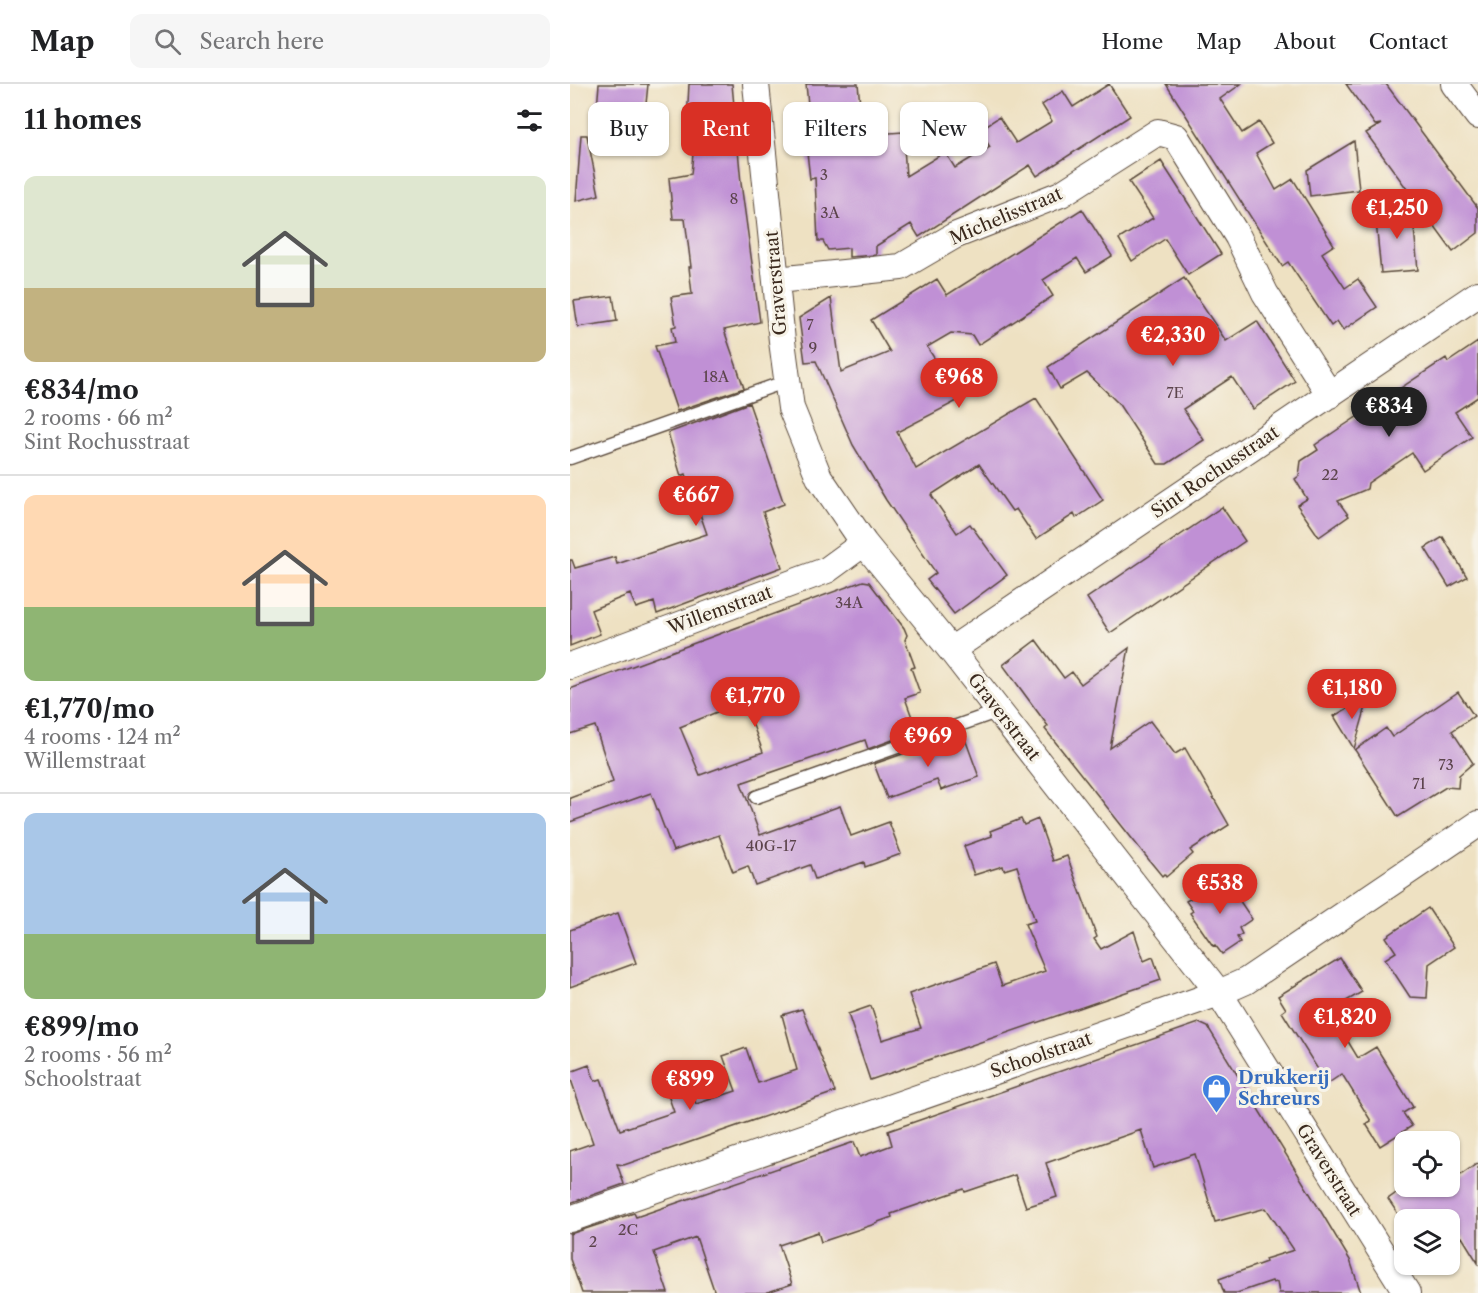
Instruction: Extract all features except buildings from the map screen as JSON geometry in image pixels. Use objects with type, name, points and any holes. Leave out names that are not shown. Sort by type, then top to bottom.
[{"type":"street","name":"Graverstraat","points":[[756,84],[791,408],[819,477],[864,543],[951,650],[1219,993],[1407,1293]]},
{"type":"street","points":[[1454,84],[1478,116]]},
{"type":"street","name":"Michelisstraat","points":[[777,280],[901,267],[954,236],[1061,194],[1158,132],[1176,137],[1238,237],[1265,293],[1330,395]]},
{"type":"street","name":"Sint Rochusstraat","points":[[951,650],[1478,294]]},
{"type":"street","name":"Willemstraat","points":[[570,666],[827,570],[864,543]]},
{"type":"street","name":"Schoolstraat","points":[[570,1219],[1219,993],[1246,981],[1478,824]]},
{"type":"lane","points":[[570,458],[787,381]]},
{"type":"lane","points":[[756,797],[999,711]]},
{"type":"place","name":"Drukkerij Schreurs","points":[[1217,1114]]}]
